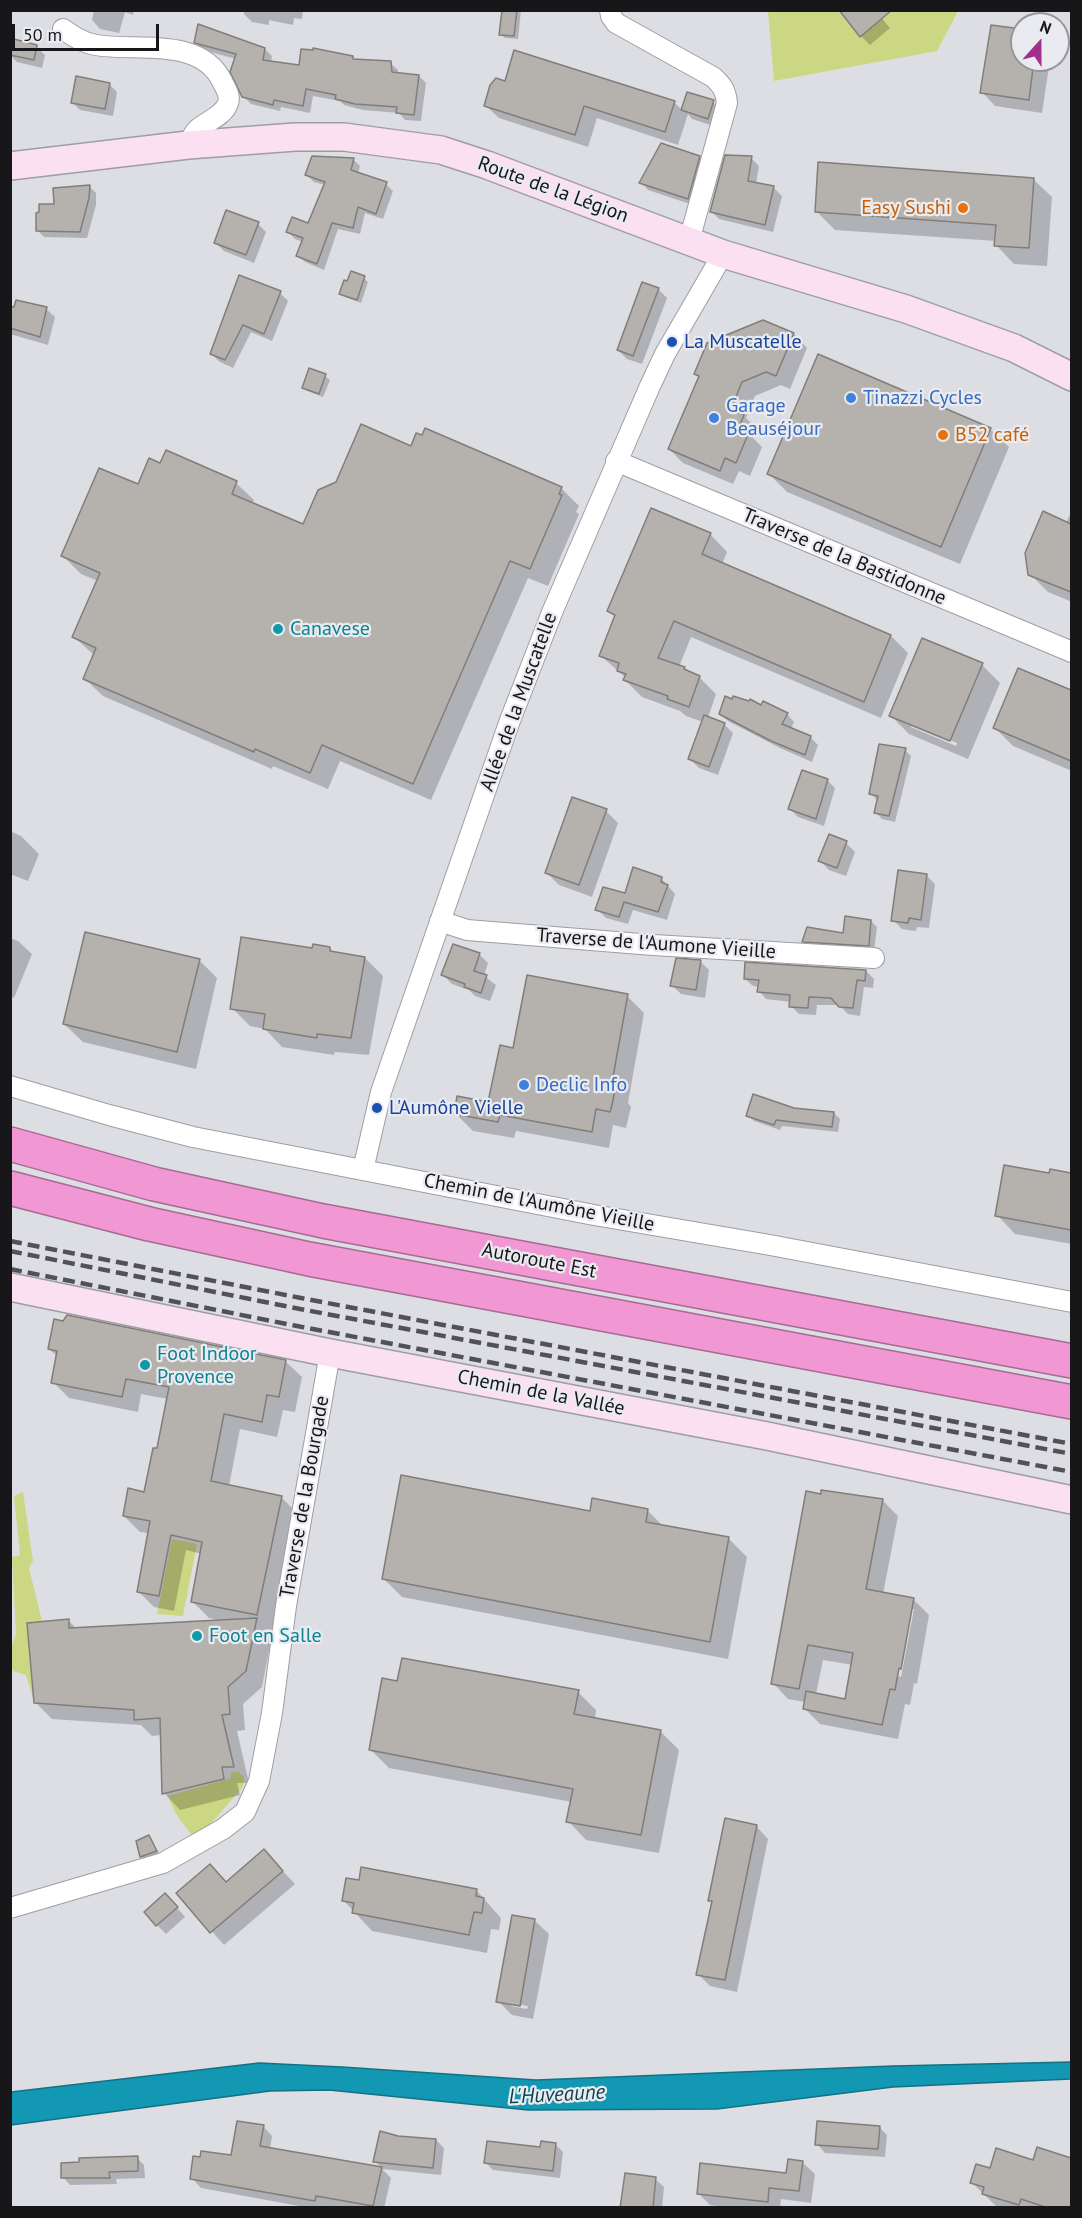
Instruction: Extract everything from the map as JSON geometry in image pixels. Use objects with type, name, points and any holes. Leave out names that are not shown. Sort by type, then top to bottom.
[{"type":"highway","name":"Autoroute Est","points":[[10,1144],[154,1184],[323,1221],[1071,1360]]},
{"type":"highway","name":"Autoroute Est","points":[[10,1188],[149,1224],[309,1259],[1071,1402]]},
{"type":"main road","name":"Route de la Légion","points":[[10,166],[188,145],[295,137],[344,137],[441,150],[488,165],[723,254],[906,309],[1014,348],[1071,377]]},
{"type":"main road","name":"Chemin de la Vallée","points":[[10,1287],[330,1353],[767,1436],[1071,1500]]},
{"type":"street","points":[[610,10],[610,16],[616,24],[713,77],[722,85],[726,94],[727,103],[689,241]]},
{"type":"street","points":[[63,29],[76,39],[96,45],[145,47],[194,54],[209,64],[220,77],[228,94],[228,103],[222,113],[196,130],[188,145]]},
{"type":"street","name":"Allée de la Muscatelle","points":[[363,1170],[381,1092],[509,723],[553,610],[616,461],[665,354],[723,254]]},
{"type":"street","name":"Traverse de la Bastidonne","points":[[616,461],[1071,652]]},
{"type":"street","name":"Traverse de l'Aumone Vieille","points":[[440,921],[467,930],[653,945],[874,958]]},
{"type":"street","name":"Chemin de l'Aumône Vieille","points":[[10,1086],[193,1137],[594,1215],[770,1245],[1071,1302]]},
{"type":"street","name":"Traverse de la Bourgade","points":[[10,1908],[163,1863],[223,1829],[245,1812],[259,1781],[272,1713],[286,1606],[330,1353]]},
{"type":"green space","points":[[768,11],[958,11],[937,51],[774,81]]},
{"type":"green space","points":[[23,1492],[33,1561],[29,1568],[42,1621],[27,1623],[33,1698],[26,1675],[13,1671],[10,1657],[16,1634],[12,1557],[20,1555],[14,1496]]},
{"type":"green space","points":[[172,1539],[197,1544],[183,1616],[157,1614]]},
{"type":"green space","points":[[231,1772],[238,1772],[244,1777],[243,1787],[200,1836],[191,1834],[178,1817],[168,1796],[231,1778]]},
{"type":"water","name":"L'Huveaune","points":[[1072,2062],[1071,2079],[893,2087],[717,2109],[528,2110],[329,2090],[270,2091],[11,2125],[11,2092],[259,2063],[536,2080],[893,2066]]},
{"type":"building","points":[[502,10],[517,10],[514,36],[499,35]]},
{"type":"building","points":[[839,10],[892,10],[860,37]]},
{"type":"building","points":[[198,24],[265,48],[263,60],[299,65],[301,49],[313,50],[313,48],[353,56],[353,59],[391,61],[392,72],[419,75],[414,115],[396,113],[397,107],[355,104],[335,99],[336,95],[306,89],[303,106],[274,100],[273,105],[242,97],[230,72],[236,54],[194,43]]},
{"type":"building","points":[[991,25],[1010,27],[1010,72],[1032,72],[1029,100],[980,93]]},
{"type":"building","points":[[10,38],[37,45],[34,60],[10,55]]},
{"type":"building","points":[[514,50],[675,101],[665,132],[584,106],[575,135],[484,106],[490,85],[496,78],[505,81]]},
{"type":"building","points":[[76,76],[110,83],[105,109],[71,103]]},
{"type":"building","points":[[687,92],[714,100],[708,119],[681,110]]},
{"type":"building","points":[[661,143],[700,156],[688,199],[639,183]]},
{"type":"building","points":[[725,155],[752,156],[748,181],[774,186],[765,225],[710,212]]},
{"type":"building","points":[[312,156],[354,158],[351,170],[387,182],[376,214],[358,207],[353,228],[332,223],[317,264],[296,256],[303,238],[286,232],[292,217],[308,223],[325,182],[305,175]]},
{"type":"building","points":[[818,162],[1034,178],[1029,248],[994,246],[996,225],[815,212]]},
{"type":"building","points":[[90,185],[80,232],[36,231],[36,213],[39,212],[39,204],[54,204],[53,188]]},
{"type":"building","points":[[226,210],[259,222],[246,255],[214,243]]},
{"type":"building","points":[[351,271],[365,276],[357,300],[339,294],[344,280],[347,281]]},
{"type":"building","points":[[239,275],[281,291],[264,334],[243,325],[225,360],[210,354]]},
{"type":"building","points":[[642,282],[659,288],[633,356],[617,350]]},
{"type":"building","points":[[16,300],[47,307],[40,337],[10,328],[10,306],[14,307]]},
{"type":"building","points":[[763,320],[794,333],[776,376],[766,372],[742,382],[731,409],[744,415],[739,427],[749,432],[736,463],[725,458],[720,471],[668,449],[699,376],[694,374],[707,343]]},
{"type":"building","points":[[818,354],[991,428],[941,547],[767,474]]},
{"type":"building","points":[[309,368],[326,374],[319,394],[302,388]]},
{"type":"building","name":"Canavese","points":[[361,424],[411,446],[416,433],[422,435],[425,428],[562,487],[559,494],[562,495],[530,569],[510,561],[413,784],[322,745],[310,773],[255,749],[254,752],[83,679],[96,648],[72,637],[100,573],[61,556],[99,468],[138,484],[149,458],[160,463],[166,450],[237,481],[232,494],[303,524],[318,490],[336,482]]},
{"type":"building","points":[[651,508],[711,533],[702,554],[891,635],[864,702],[674,621],[658,658],[685,667],[684,669],[700,676],[689,707],[667,699],[668,696],[623,680],[626,674],[617,671],[619,663],[599,656],[615,615],[607,611]]},
{"type":"building","points":[[1043,511],[1071,524],[1071,592],[1028,575],[1025,553]]},
{"type":"building","points":[[922,638],[983,663],[950,741],[889,716]]},
{"type":"building","points":[[1018,668],[1071,690],[1071,761],[993,728]]},
{"type":"building","points":[[725,696],[732,699],[733,696],[749,701],[750,699],[761,705],[763,701],[788,713],[782,724],[811,736],[805,755],[771,741],[719,714]]},
{"type":"building","points":[[704,715],[725,723],[709,767],[688,759]]},
{"type":"building","points":[[879,744],[906,748],[889,816],[874,813],[878,796],[869,794]]},
{"type":"building","points":[[802,770],[828,779],[816,819],[788,809]]},
{"type":"building","points":[[572,797],[607,809],[579,885],[545,873]]},
{"type":"building","points":[[829,834],[847,841],[837,868],[818,861]]},
{"type":"building","points":[[633,867],[662,877],[661,882],[668,885],[658,912],[624,902],[619,917],[595,910],[603,887],[625,893]]},
{"type":"building","points":[[898,870],[927,874],[921,920],[909,918],[908,923],[891,921]]},
{"type":"building","points":[[845,916],[871,920],[869,946],[802,942],[807,927],[843,933]]},
{"type":"building","points":[[85,932],[200,959],[177,1052],[63,1024]]},
{"type":"building","points":[[241,937],[312,948],[313,944],[330,947],[330,951],[365,957],[351,1038],[317,1034],[317,1038],[263,1029],[265,1014],[230,1009]]},
{"type":"building","points":[[453,944],[480,953],[474,971],[487,975],[481,993],[441,975]]},
{"type":"building","points":[[676,958],[701,960],[696,990],[670,986]]},
{"type":"building","points":[[745,962],[866,970],[865,981],[857,980],[853,1008],[839,1007],[831,998],[809,997],[808,1008],[789,1007],[790,995],[757,992],[759,980],[744,979]]},
{"type":"building","points":[[527,975],[628,994],[611,1088],[615,1089],[612,1105],[610,1112],[596,1109],[592,1132],[500,1115],[498,1122],[454,1114],[457,1096],[488,1102],[500,1045],[513,1048]]},
{"type":"building","points":[[753,1094],[794,1108],[834,1112],[832,1127],[776,1120],[774,1125],[746,1116]]},
{"type":"building","points":[[1004,1165],[1049,1173],[1050,1169],[1071,1173],[1071,1230],[995,1216]]},
{"type":"building","points":[[67,1315],[286,1360],[279,1397],[267,1395],[262,1422],[224,1414],[211,1481],[282,1496],[257,1615],[191,1602],[202,1542],[171,1535],[159,1596],[137,1592],[150,1521],[123,1516],[128,1488],[144,1492],[153,1448],[157,1448],[169,1387],[126,1379],[122,1397],[51,1383],[57,1351],[48,1349],[54,1319],[63,1321]]},
{"type":"building","points":[[401,1475],[590,1511],[592,1498],[648,1509],[646,1522],[729,1537],[710,1642],[382,1579]]},
{"type":"building","points":[[821,1490],[883,1499],[866,1589],[914,1598],[901,1669],[899,1668],[895,1690],[890,1689],[882,1725],[803,1709],[806,1691],[845,1699],[853,1653],[808,1645],[799,1689],[771,1684],[806,1491],[821,1494]]},
{"type":"building","points":[[257,1618],[246,1671],[228,1687],[230,1714],[222,1715],[234,1767],[222,1767],[224,1779],[162,1794],[160,1718],[134,1720],[134,1710],[34,1703],[27,1623],[69,1619],[69,1628]]},
{"type":"building","points":[[402,1658],[579,1690],[574,1714],[661,1730],[641,1835],[566,1822],[573,1789],[369,1750],[382,1678],[397,1681]]},
{"type":"building","points":[[725,1818],[757,1825],[725,1980],[696,1975],[712,1901],[708,1901]]},
{"type":"building","points":[[149,1835],[157,1851],[140,1857],[136,1841]]},
{"type":"building","points":[[264,1849],[283,1871],[210,1933],[176,1893],[210,1864],[226,1882]]},
{"type":"building","points":[[361,1867],[477,1889],[476,1896],[484,1898],[482,1913],[474,1912],[469,1935],[352,1913],[354,1903],[342,1901],[346,1878],[359,1880]]},
{"type":"building","points":[[165,1893],[178,1907],[156,1926],[144,1912]]},
{"type":"building","points":[[512,1915],[535,1919],[520,2006],[496,2002]]},
{"type":"building","points":[[237,2121],[264,2125],[260,2146],[382,2167],[373,2206],[316,2196],[315,2201],[190,2179],[193,2156],[200,2157],[201,2151],[231,2155]]},
{"type":"building","points":[[817,2121],[880,2126],[878,2149],[815,2145]]},
{"type":"building","points":[[380,2131],[398,2136],[436,2139],[433,2168],[373,2162]]},
{"type":"building","points":[[487,2141],[540,2147],[541,2141],[556,2143],[553,2171],[484,2163]]},
{"type":"building","points":[[1037,2147],[1071,2158],[1071,2208],[1048,2208],[1021,2199],[1019,2205],[982,2194],[984,2187],[970,2183],[976,2164],[990,2168],[996,2148],[1033,2160]]},
{"type":"building","points":[[138,2156],[138,2171],[109,2172],[110,2178],[61,2178],[61,2163],[79,2162],[79,2158]]},
{"type":"building","points":[[788,2159],[803,2161],[799,2191],[769,2188],[768,2202],[697,2194],[700,2163],[786,2173]]},
{"type":"building","points":[[625,2173],[656,2177],[653,2208],[620,2208]]},
{"type":"railway","points":[[10,1241],[1072,1444]]},
{"type":"railway","points":[[10,1251],[300,1309],[1072,1454]]},
{"type":"railway","points":[[10,1269],[297,1326],[1072,1472]]},
{"type":"place","name":"Easy Sushi","points":[[963,208]]},
{"type":"place","name":"La Muscatelle","points":[[672,342]]},
{"type":"place","name":"Tinazzi Cycles","points":[[851,398]]},
{"type":"place","name":"Garage Beauséjour","points":[[714,418]]},
{"type":"place","name":"B52 café","points":[[943,435]]},
{"type":"place","name":"Canavese","points":[[278,629]]},
{"type":"place","name":"Declic Info","points":[[524,1085]]},
{"type":"place","name":"L'Aumône Vielle","points":[[377,1108]]},
{"type":"place","name":"Foot Indoor Provence","points":[[145,1365]]},
{"type":"place","name":"Foot en Salle","points":[[197,1636]]}]
